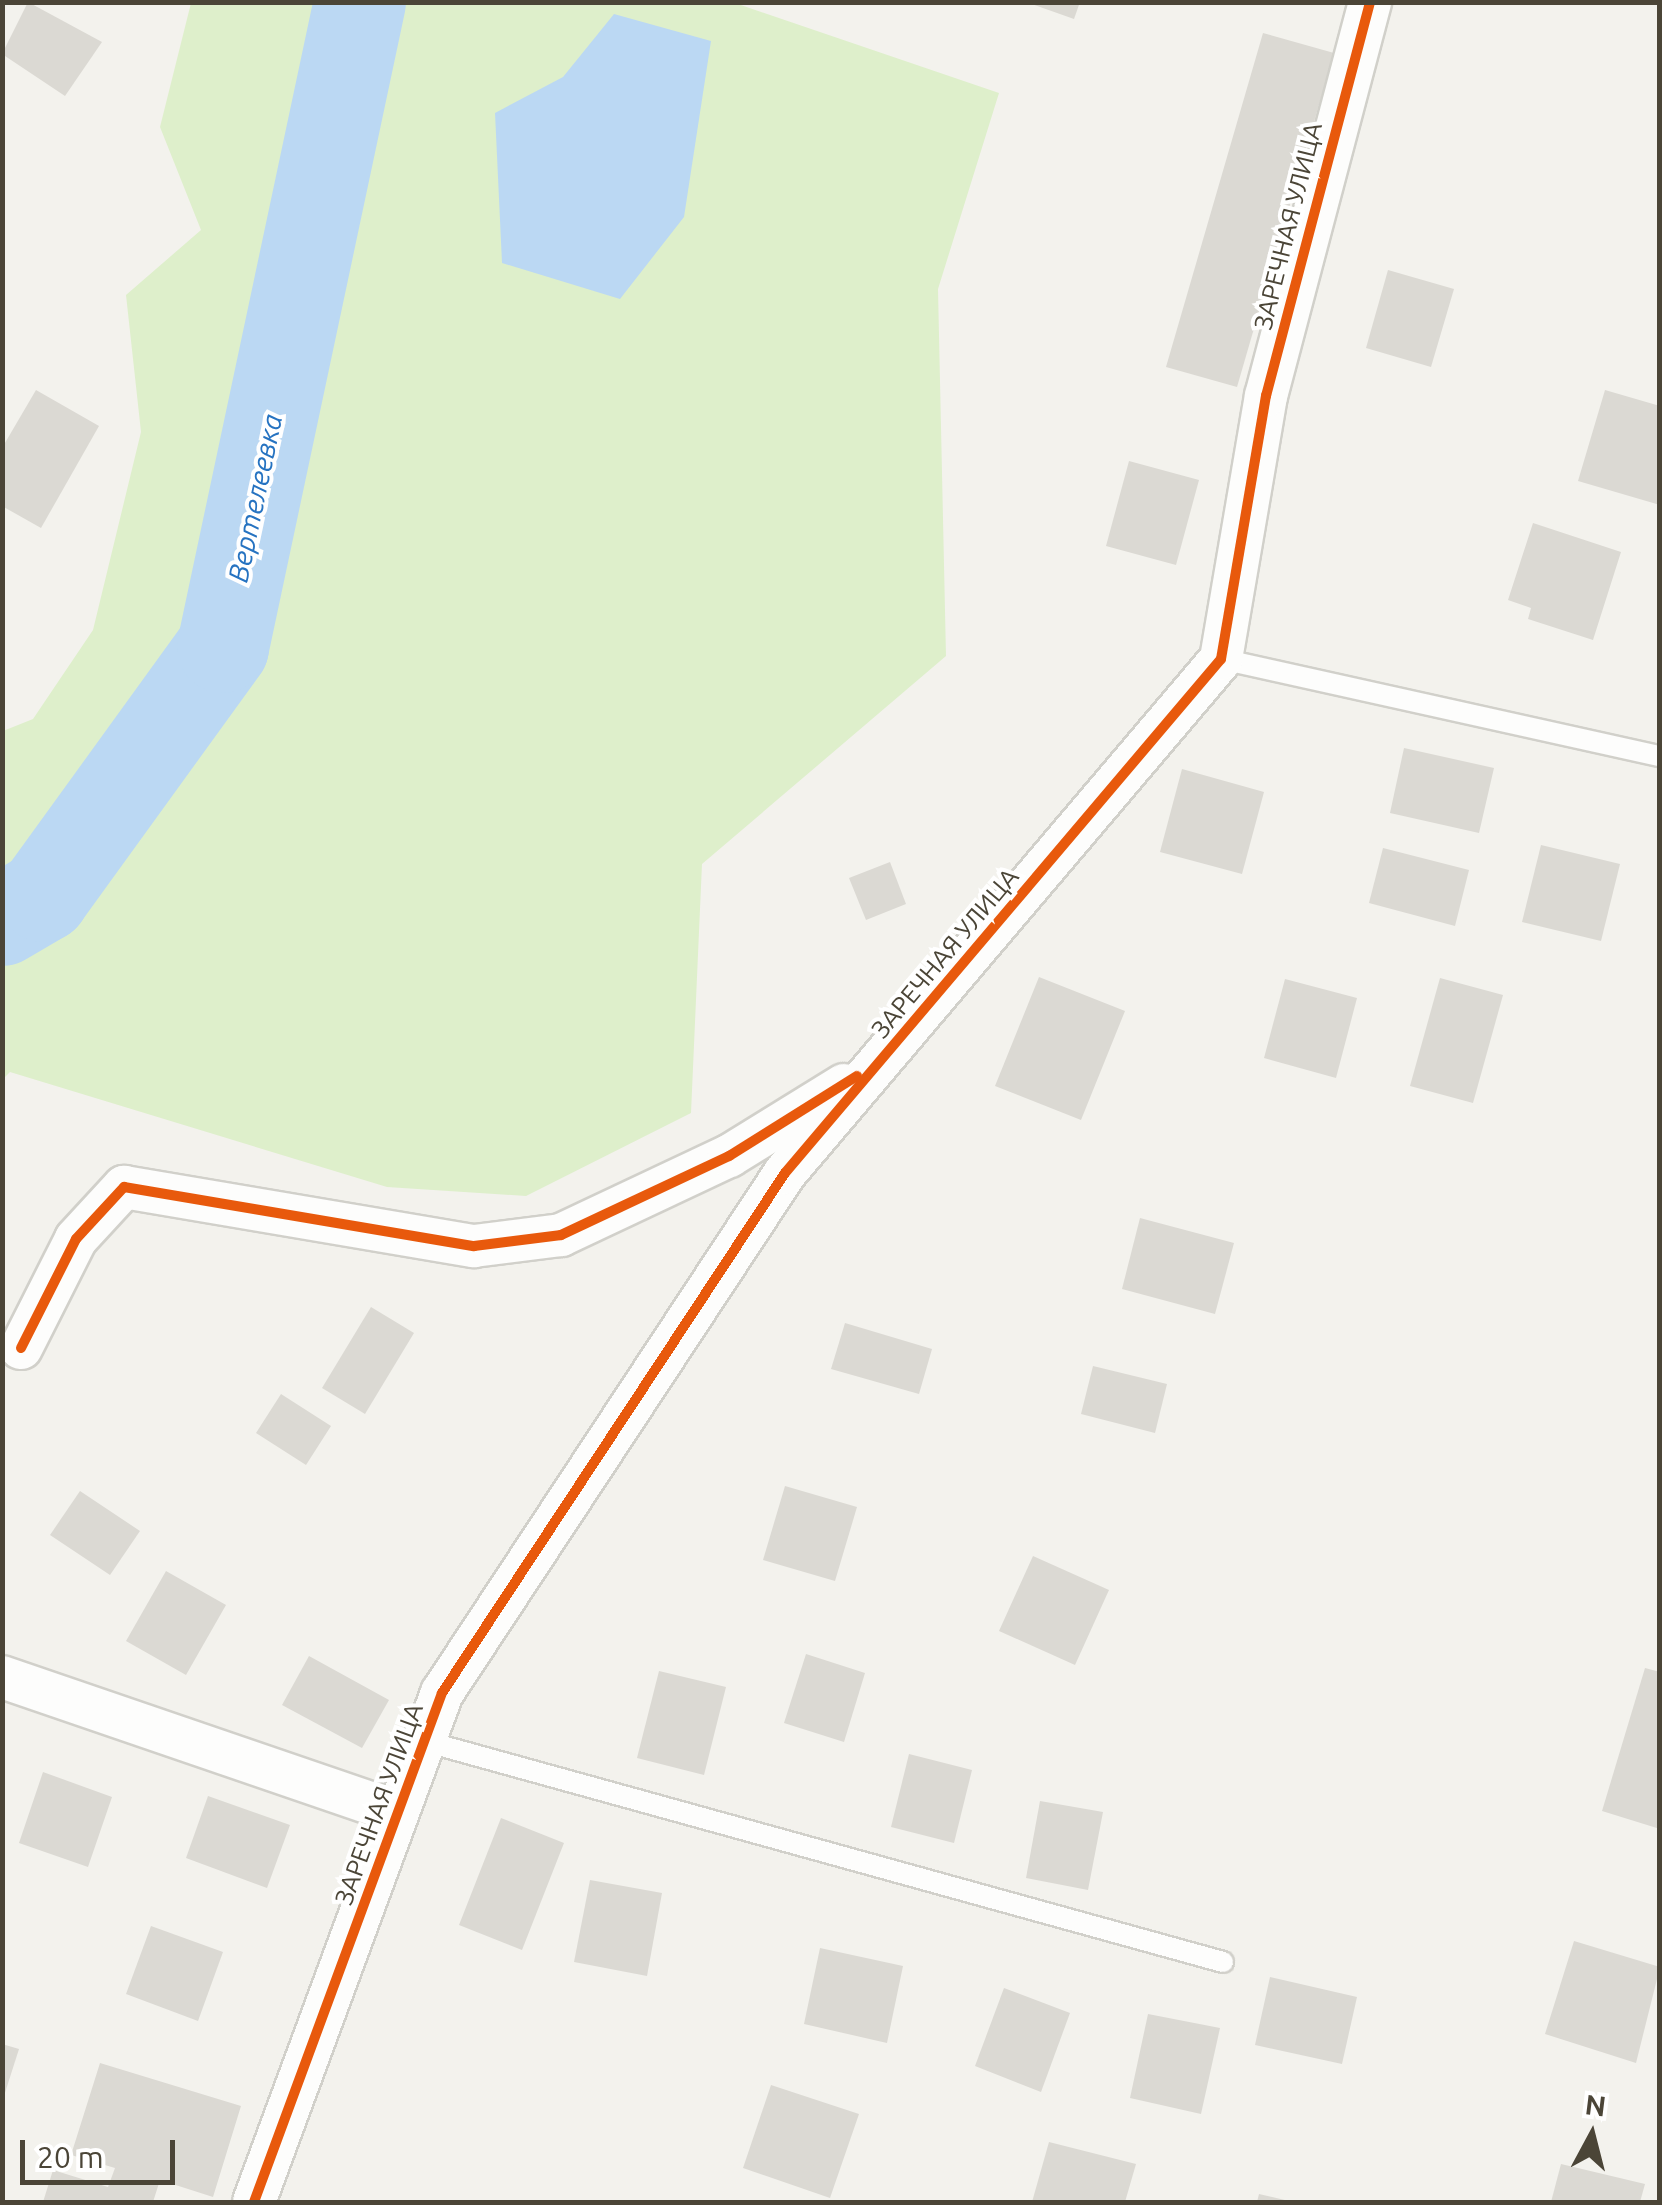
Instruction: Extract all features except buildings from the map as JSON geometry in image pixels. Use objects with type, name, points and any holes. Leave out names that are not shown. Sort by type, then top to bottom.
[{"type":"street","name":"ЗАРЕЧНАЯ УЛИЦА","points":[[254,2202],[442,1692],[786,1173],[1221,659],[1266,396],[1370,2]]},
{"type":"street","points":[[21,1348],[76,1239],[124,1186],[474,1246],[562,1235],[729,1156],[878,1063]]},
{"type":"street","points":[[2,1677],[398,1812]]},
{"type":"lane","points":[[1221,659],[1660,756]]},
{"type":"lane","points":[[424,1741],[1223,1962]]},
{"type":"green space","points":[[191,3],[735,3],[999,93],[938,289],[946,656],[702,864],[691,1113],[526,1196],[387,1187],[10,1072],[3,1079],[3,731],[33,719],[93,630],[141,432],[126,295],[201,230],[160,127]]},
{"type":"water","points":[[614,14],[711,41],[684,217],[620,299],[502,263],[495,113],[563,77]]},
{"type":"waterway","name":"Вертелеевка","points":[[2,920],[43,896],[223,647],[360,2]]},
{"type":"cycle path","points":[[254,2202],[442,1693],[785,1173],[1221,659],[1266,396],[1370,2]]},
{"type":"cycle path","points":[[21,1348],[76,1239],[124,1187],[474,1246],[561,1235],[729,1156],[857,1076]]}]
